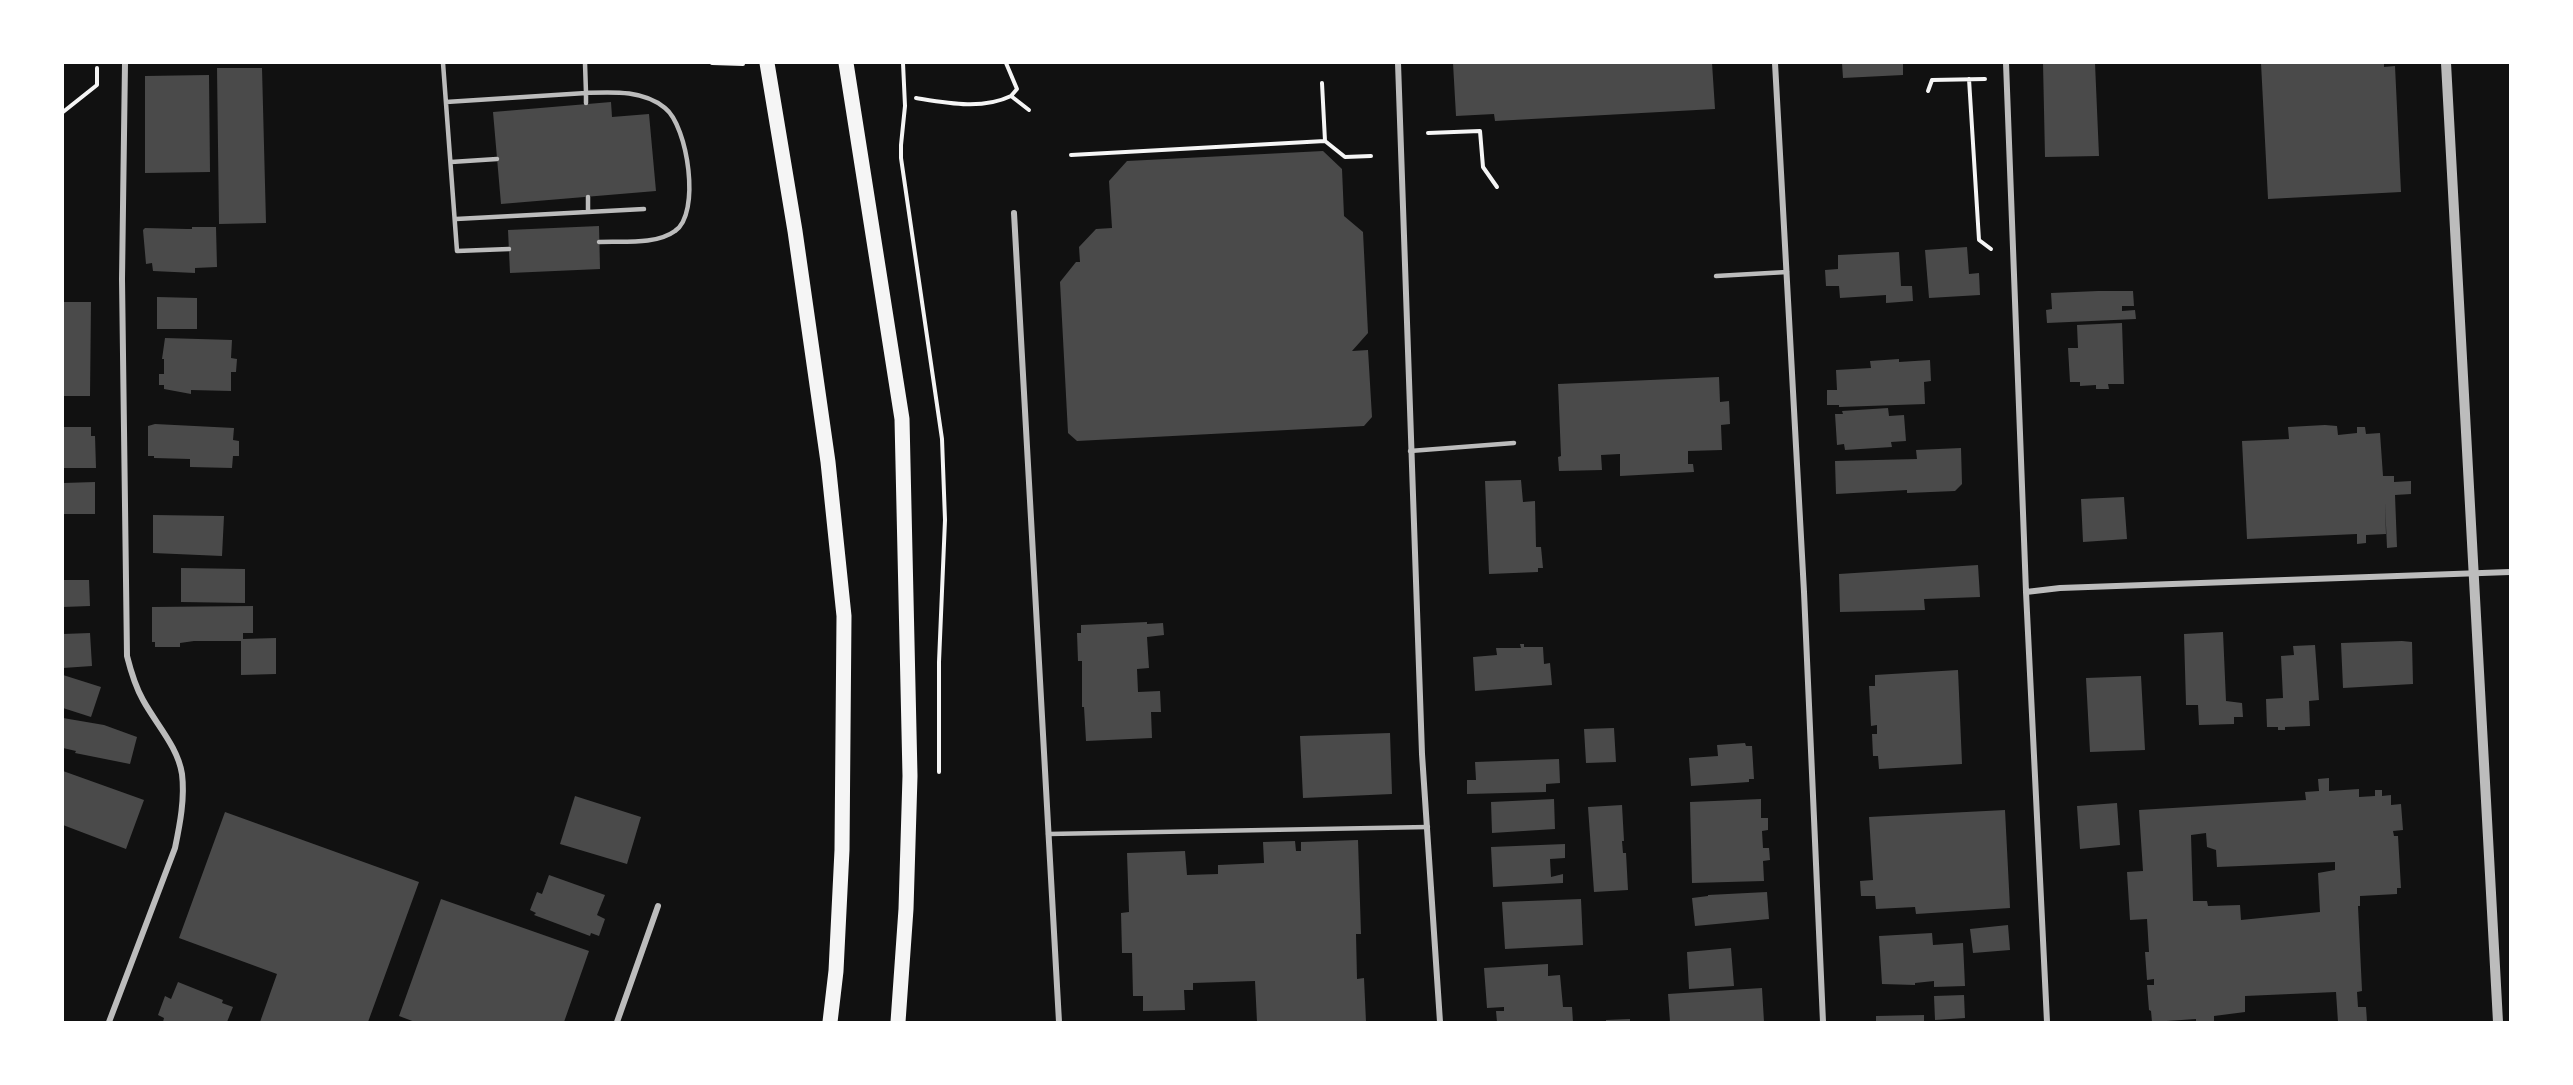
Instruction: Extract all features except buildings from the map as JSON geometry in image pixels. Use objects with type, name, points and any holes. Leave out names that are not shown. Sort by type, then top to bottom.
[{"type":"main road","points":[[767,63],[795,231],[828,462],[844,616],[842,850],[836,971],[830,1022]]},
{"type":"main road","points":[[846,63],[902,419],[910,776],[906,909],[898,1022]]},
{"type":"street","points":[[109,1022],[175,848],[181,823],[182,798],[182,773],[176,755],[133,680],[128,656],[122,279],[125,63]]},
{"type":"street","points":[[1398,63],[1422,754],[1440,1022]]},
{"type":"street","points":[[1776,63],[1804,592],[1823,1022]]},
{"type":"street","points":[[2006,63],[2026,592],[2048,1022]]},
{"type":"street","points":[[2446,63],[2498,1022]]},
{"type":"street","points":[[1014,213],[1059,1022]]},
{"type":"street","points":[[2026,592],[2060,588],[2510,572]]},
{"type":"street","points":[[617,1022],[658,906]]},
{"type":"lane","points":[[443,63],[457,251],[509,249]]},
{"type":"lane","points":[[585,63],[586,104]]},
{"type":"lane","points":[[446,102],[620,92],[644,97],[666,108],[677,122],[688,159],[689,203],[679,230],[664,238],[599,242]]},
{"type":"lane","points":[[451,162],[497,159]]},
{"type":"lane","points":[[588,197],[588,212]]},
{"type":"lane","points":[[456,219],[644,209]]},
{"type":"lane","points":[[1716,276],[1787,272]]},
{"type":"lane","points":[[1410,451],[1514,443]]},
{"type":"lane","points":[[1048,834],[1428,826]]},
{"type":"path","points":[[712,63],[725,65]]},
{"type":"path","points":[[916,98],[960,105],[995,102],[1011,96],[1017,89],[1006,63]]},
{"type":"path","points":[[63,112],[97,85],[97,68]]},
{"type":"path","points":[[1928,91],[1932,80],[2007,78]]},
{"type":"path","points":[[1969,79],[1979,240],[2013,268]]},
{"type":"path","points":[[1322,83],[1325,141]]},
{"type":"path","points":[[1011,96],[1029,110]]},
{"type":"path","points":[[1428,133],[1480,131],[1483,167],[1497,187]]},
{"type":"path","points":[[1071,155],[1325,141],[1345,157],[1371,156]]}]
